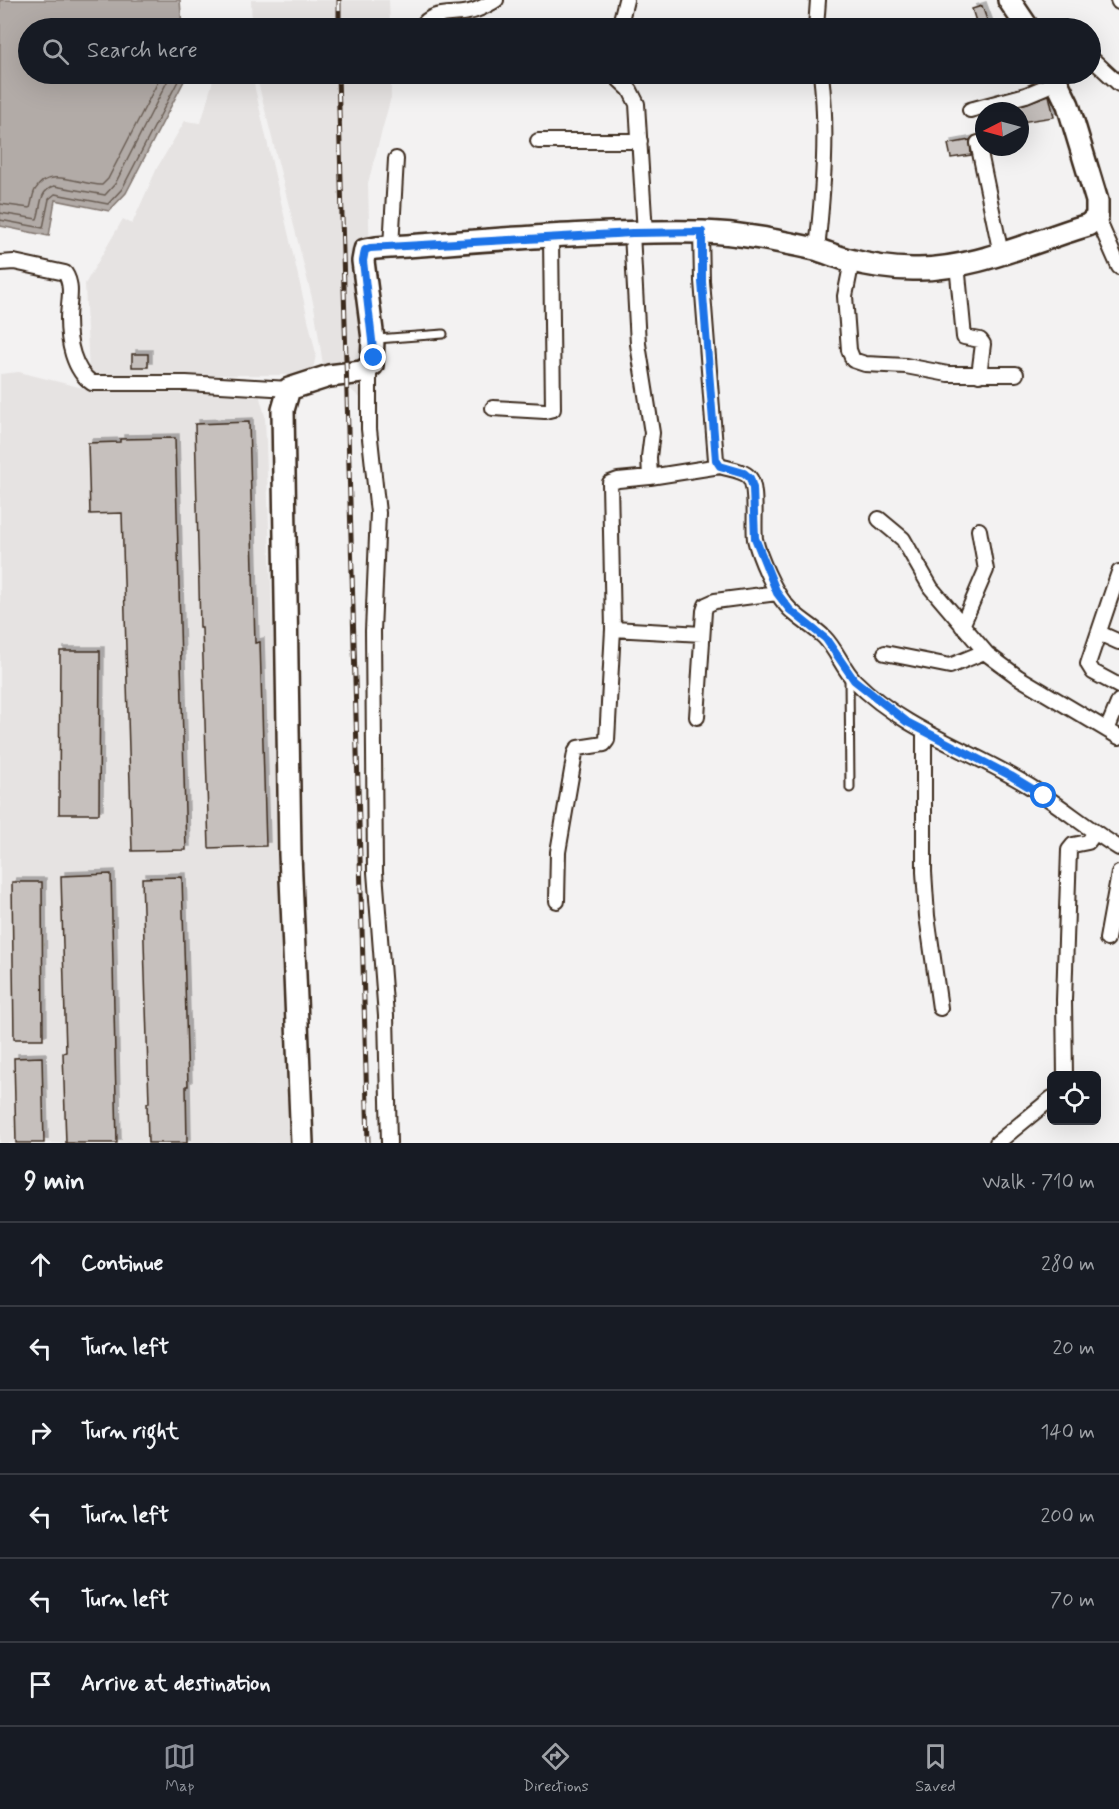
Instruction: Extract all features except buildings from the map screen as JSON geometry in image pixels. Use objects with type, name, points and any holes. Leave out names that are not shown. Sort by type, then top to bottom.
[{"type":"main road","points":[[1009,0],[1021,18]]},
{"type":"main road","points":[[302,1143],[290,854],[283,410],[290,389],[329,376],[369,369],[374,358],[363,254],[370,248],[551,237],[702,232],[735,233],[817,250],[852,261],[914,270],[957,264],[1001,254],[1088,225],[1097,217],[1097,201],[1068,105],[1058,84]]},
{"type":"street","points":[[430,18],[435,15],[472,11],[496,0]]},
{"type":"street","points":[[622,18],[627,0]]},
{"type":"street","points":[[817,18],[818,0]]},
{"type":"street","points":[[1101,67],[1119,84]]},
{"type":"street","points":[[624,84],[635,99],[640,141],[639,352],[652,433],[649,453],[650,477]]},
{"type":"street","points":[[817,250],[824,149],[822,84]]},
{"type":"street","points":[[970,110],[1026,95],[1045,84]]},
{"type":"street","points":[[538,141],[640,141]]},
{"type":"street","points":[[981,156],[1001,254]]},
{"type":"street","points":[[392,247],[396,159]]},
{"type":"street","points":[[1097,217],[1119,267]]},
{"type":"street","points":[[702,232],[702,282],[715,455],[720,466]]},
{"type":"street","points":[[494,408],[545,411],[553,409],[551,237]]},
{"type":"street","points":[[852,261],[845,296],[849,350],[853,360],[865,364],[906,366],[941,374],[1016,374]]},
{"type":"street","points":[[0,263],[14,262],[65,273],[70,280],[68,321],[74,359],[83,377],[92,383],[186,383],[290,389]]},
{"type":"street","points":[[957,264],[964,337],[982,342],[979,375]]},
{"type":"street","points":[[369,369],[368,418],[378,524],[373,631],[375,872],[386,1016],[389,1143]]},
{"type":"street","points":[[557,901],[558,852],[575,753],[578,748],[602,745],[606,742],[613,629],[610,483],[720,466],[744,473],[750,478],[753,488],[755,538],[777,593],[790,610],[826,639],[854,680],[895,714],[924,732],[1029,786],[1119,848]]},
{"type":"street","points":[[879,519],[903,539],[926,581],[984,652],[1018,677],[1113,733],[1119,700]]},
{"type":"street","points":[[962,626],[986,570],[979,530]]},
{"type":"street","points":[[1119,572],[1089,661],[1089,667],[1093,672],[1119,686]]},
{"type":"street","points":[[697,717],[704,611],[709,603],[777,593]]},
{"type":"street","points":[[613,629],[702,634]]},
{"type":"street","points":[[1099,633],[1119,642]]},
{"type":"street","points":[[885,653],[950,666],[984,652]]},
{"type":"street","points":[[924,732],[924,872],[927,916],[940,1008]]},
{"type":"street","points":[[1065,1071],[1064,1000],[1068,854],[1071,846],[1088,842],[1095,833]]},
{"type":"street","points":[[1107,939],[1119,873]]},
{"type":"street","points":[[998,1143],[1047,1102]]},
{"type":"lane","points":[[373,339],[443,334]]},
{"type":"lane","points":[[849,674],[850,788]]},
{"type":"shaded area","points":[[251,0],[389,0],[390,18],[252,18]]},
{"type":"shaded area","points":[[212,84],[254,84],[316,354],[314,365],[309,372],[297,375],[89,375],[85,284],[123,219],[132,224],[157,168],[185,121],[201,123]]},
{"type":"shaded area","points":[[258,84],[391,84],[391,97],[368,183],[374,410],[323,365],[314,306]]},
{"type":"shaded area","points":[[19,372],[95,391],[259,394],[265,416],[291,1143],[0,1143],[0,374]]},
{"type":"water","points":[[0,0],[180,0],[181,18],[18,18],[18,84],[182,84],[126,193],[109,211],[55,200],[49,236],[0,226]]},
{"type":"railway","points":[[339,0],[339,18]]},
{"type":"railway","points":[[338,84],[368,1143]]},
{"type":"route","points":[[374,358],[363,261],[365,250],[370,248],[632,233],[702,232],[702,282],[716,460],[720,466],[744,473],[750,478],[753,488],[755,538],[777,593],[790,610],[819,631],[832,646],[854,680],[895,714],[1044,796]]}]
